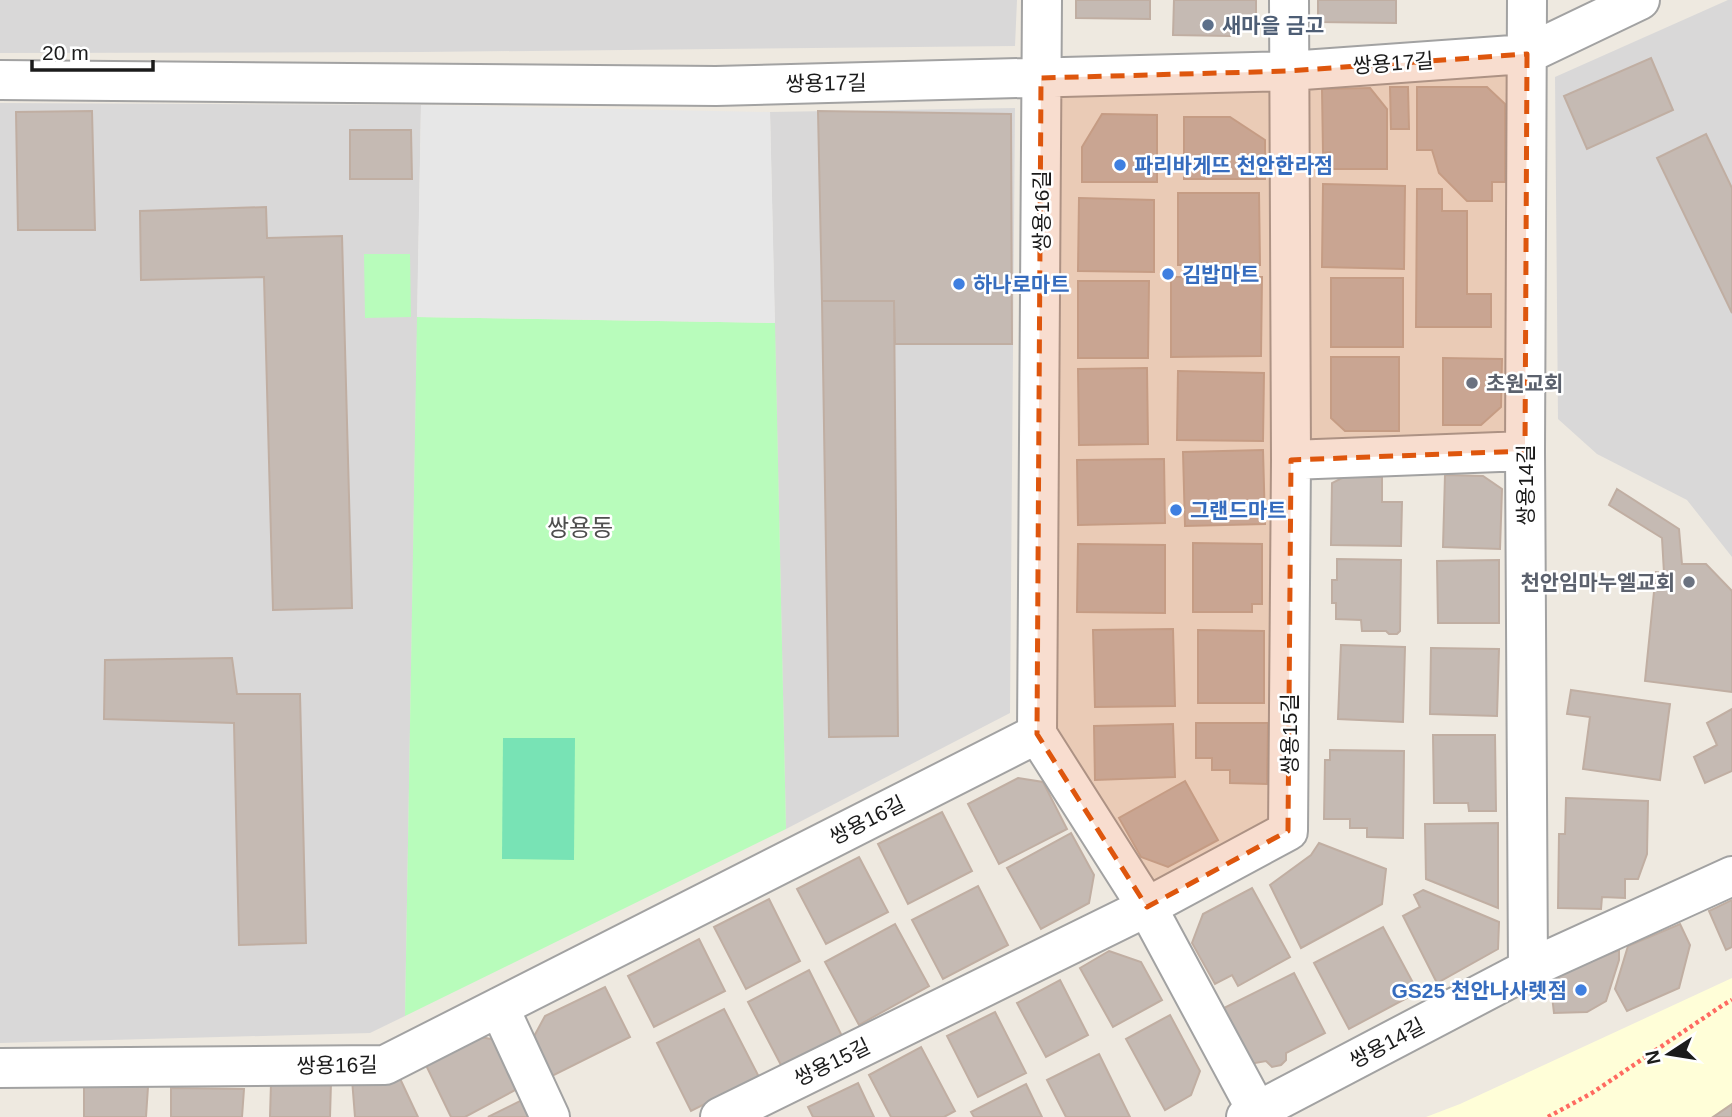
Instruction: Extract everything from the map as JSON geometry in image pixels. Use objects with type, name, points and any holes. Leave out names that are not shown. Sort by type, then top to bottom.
[{"type":"street","name":"쌍용16길","points":[[0,1068],[385,1065],[1037,734],[1042,0]]},
{"type":"street","name":"쌍용15길","points":[[720,1117],[1147,908],[1288,831],[1292,460],[1289,0]]},
{"type":"street","name":"쌍용14길","points":[[1527,0],[1525,451],[1528,970]]},
{"type":"street","name":"쌍용17길","points":[[0,80],[716,86],[1289,71],[1527,54],[1640,0]]},
{"type":"street","points":[[1292,460],[1525,451]]},
{"type":"street","points":[[1037,734],[1147,908],[1252,1114]]},
{"type":"street","name":"쌍용14길","points":[[1252,1114],[1528,970],[1732,876]]},
{"type":"street","points":[[499,1007],[550,1117]]},
{"type":"path","points":[[1548,1117],[1592,1093],[1732,1000]]},
{"type":"highlighted area","points":[[1527,54],[1525,451],[1291,460],[1288,831],[1147,907],[1037,734],[1041,78],[1289,71]]},
{"type":"shaded area","points":[[0,0],[1017,0],[1015,46],[0,53]]},
{"type":"shaded area","points":[[1732,0],[1732,557],[1687,500],[1597,454],[1558,419],[1555,77]]},
{"type":"shaded area","points":[[0,103],[421,105],[405,1016],[370,1033],[0,1043]]},
{"type":"shaded area","points":[[421,105],[770,112],[775,323],[417,317]]},
{"type":"shaded area","points":[[1015,108],[1010,713],[786,829],[770,112]]},
{"type":"shaded area","points":[[1732,978],[1732,1117],[1426,1117],[1460,1104]]},
{"type":"green space","points":[[364,254],[410,254],[411,317],[365,318]]},
{"type":"green space","points":[[417,317],[775,323],[786,829],[405,1016]]},
{"type":"green space","points":[[503,738],[575,738],[574,860],[502,859]]},
{"type":"building","points":[[1076,0],[1150,0],[1150,19],[1076,18]]},
{"type":"building","name":"새마을 금고","points":[[1174,0],[1256,0],[1256,14],[1230,36],[1173,35]]},
{"type":"building","points":[[1318,0],[1396,0],[1396,23],[1318,22]]},
{"type":"building","points":[[1651,58],[1673,110],[1587,149],[1564,96]]},
{"type":"building","points":[[1390,87],[1408,87],[1409,129],[1391,129]]},
{"type":"building","points":[[1417,87],[1487,87],[1505,104],[1505,182],[1492,182],[1492,201],[1467,201],[1439,173],[1432,150],[1417,150]]},
{"type":"building","points":[[1370,88],[1387,109],[1387,169],[1330,169],[1330,152],[1323,153],[1322,89]]},
{"type":"building","points":[[92,111],[95,230],[18,230],[16,112]]},
{"type":"building","points":[[818,111],[1011,114],[1012,344],[895,344],[894,301],[822,301]]},
{"type":"building","name":"파리바게뜨 천안한라점","points":[[1102,114],[1157,115],[1157,182],[1082,182],[1082,147]]},
{"type":"building","points":[[1184,117],[1230,117],[1265,140],[1265,179],[1184,179]]},
{"type":"building","points":[[350,130],[411,130],[412,179],[350,179]]},
{"type":"building","points":[[1706,134],[1732,188],[1732,313],[1657,158]]},
{"type":"building","points":[[1323,184],[1405,186],[1404,269],[1322,267]]},
{"type":"building","points":[[1417,189],[1442,189],[1442,211],[1467,211],[1467,294],[1491,294],[1491,327],[1416,327]]},
{"type":"building","points":[[1178,193],[1259,193],[1260,265],[1178,265]]},
{"type":"building","points":[[1079,198],[1154,200],[1154,272],[1078,271]]},
{"type":"building","points":[[266,207],[267,238],[342,236],[352,608],[273,610],[264,277],[141,280],[140,211]]},
{"type":"building","points":[[1171,277],[1262,277],[1261,356],[1171,357]]},
{"type":"building","points":[[1331,278],[1403,278],[1403,347],[1331,347]]},
{"type":"building","points":[[1078,281],[1149,281],[1148,358],[1078,358]]},
{"type":"building","points":[[822,301],[894,301],[898,736],[829,737]]},
{"type":"building","points":[[1331,357],[1399,357],[1399,431],[1345,431],[1331,418]]},
{"type":"building","name":"초원교회","points":[[1443,358],[1502,359],[1501,407],[1481,425],[1443,425]]},
{"type":"building","points":[[1147,368],[1148,444],[1079,445],[1078,369]]},
{"type":"building","points":[[1178,371],[1264,373],[1263,441],[1177,440]]},
{"type":"building","points":[[1263,450],[1265,524],[1185,526],[1183,452]]},
{"type":"building","points":[[1164,459],[1165,523],[1078,525],[1077,460]]},
{"type":"building","points":[[1445,475],[1483,476],[1502,489],[1500,549],[1443,547]]},
{"type":"building","points":[[1346,476],[1382,477],[1382,502],[1402,502],[1401,546],[1331,545],[1332,483]]},
{"type":"building","name":"천안임마누엘교회","points":[[1617,489],[1679,529],[1682,564],[1706,564],[1732,591],[1732,692],[1645,681],[1656,572],[1664,573],[1662,538],[1609,505]]},
{"type":"building","points":[[1193,543],[1262,544],[1262,604],[1252,604],[1252,612],[1193,612]]},
{"type":"building","points":[[1078,544],[1165,545],[1165,613],[1077,612]]},
{"type":"building","points":[[1337,559],[1401,560],[1400,631],[1397,634],[1362,631],[1361,620],[1336,619],[1336,603],[1332,603],[1332,580],[1337,580]]},
{"type":"building","points":[[1499,560],[1499,623],[1438,623],[1437,561]]},
{"type":"building","points":[[1173,629],[1175,706],[1095,707],[1093,630]]},
{"type":"building","points":[[1198,630],[1264,631],[1264,703],[1198,703]]},
{"type":"building","points":[[1341,645],[1405,647],[1403,722],[1338,719]]},
{"type":"building","points":[[1431,648],[1499,649],[1497,716],[1430,714]]},
{"type":"building","points":[[232,658],[237,694],[300,694],[306,943],[239,945],[234,723],[104,719],[105,660]]},
{"type":"building","points":[[1571,690],[1670,704],[1660,780],[1583,769],[1590,717],[1567,714]]},
{"type":"building","points":[[1732,709],[1732,771],[1705,783],[1694,757],[1717,745],[1707,723]]},
{"type":"building","points":[[1196,723],[1268,723],[1267,784],[1230,783],[1230,770],[1212,770],[1212,758],[1196,758]]},
{"type":"building","points":[[1173,724],[1175,777],[1095,780],[1094,726]]},
{"type":"building","points":[[1433,735],[1495,735],[1496,811],[1469,811],[1468,803],[1434,803]]},
{"type":"building","points":[[1330,750],[1404,751],[1403,838],[1367,837],[1367,828],[1350,828],[1350,819],[1324,819],[1325,760],[1330,760]]},
{"type":"building","points":[[1018,778],[1043,782],[1067,829],[999,864],[968,804]]},
{"type":"building","points":[[1185,781],[1218,840],[1168,867],[1141,857],[1119,818]]},
{"type":"building","points":[[1566,798],[1648,801],[1647,854],[1638,879],[1625,879],[1625,898],[1602,897],[1601,909],[1558,908],[1559,834],[1565,834]]},
{"type":"building","points":[[942,812],[972,871],[908,904],[878,844]]},
{"type":"building","points":[[1498,823],[1498,908],[1426,879],[1425,824]]},
{"type":"building","points":[[1071,833],[1094,875],[1089,903],[1041,929],[1007,868]]},
{"type":"building","points":[[1319,843],[1386,869],[1382,904],[1301,948],[1270,885],[1311,855]]},
{"type":"building","points":[[859,857],[888,912],[826,944],[797,889]]},
{"type":"building","points":[[978,886],[1008,945],[943,979],[912,920]]},
{"type":"building","points":[[1252,888],[1290,957],[1238,986],[1232,975],[1215,984],[1192,943],[1203,914]]},
{"type":"building","points":[[1423,890],[1499,922],[1498,949],[1437,983],[1403,916],[1420,907],[1414,895]]},
{"type":"building","points":[[769,899],[800,961],[746,989],[714,927]]},
{"type":"building","points":[[1732,900],[1732,947],[1726,950],[1709,911]]},
{"type":"building","points":[[895,924],[929,986],[859,1025],[825,962]]},
{"type":"building","points":[[1680,924],[1690,945],[1679,988],[1627,1011],[1615,989],[1628,946]]},
{"type":"building","points":[[1383,927],[1418,992],[1349,1029],[1314,963]]},
{"type":"building","points":[[699,939],[725,991],[654,1027],[628,976]]},
{"type":"building","name":"GS25 천안나사렛점","points":[[1619,950],[1619,960],[1606,1001],[1587,1012],[1554,1013],[1550,979]]},
{"type":"building","points":[[1109,951],[1141,962],[1162,1000],[1113,1027],[1080,968]]},
{"type":"building","points":[[809,970],[842,1036],[782,1067],[748,1002]]},
{"type":"building","points":[[1294,973],[1325,1033],[1286,1053],[1286,1060],[1281,1065],[1272,1067],[1266,1061],[1250,1064],[1222,1009]]},
{"type":"building","points":[[1060,980],[1088,1035],[1046,1057],[1017,1003]]},
{"type":"building","points":[[605,987],[630,1037],[550,1077],[532,1040],[545,1016]]},
{"type":"building","points":[[724,1009],[759,1077],[691,1111],[657,1043]]},
{"type":"building","points":[[995,1012],[1026,1073],[978,1097],[947,1036]]},
{"type":"building","points":[[1170,1015],[1200,1071],[1191,1095],[1165,1110],[1126,1039]]},
{"type":"building","points":[[475,1036],[496,1040],[517,1089],[465,1117],[451,1117],[423,1059]]},
{"type":"building","points":[[921,1047],[955,1111],[944,1117],[891,1117],[869,1075]]},
{"type":"building","points":[[1099,1054],[1130,1117],[1066,1117],[1047,1080]]},
{"type":"building","points":[[396,1070],[418,1117],[355,1117],[352,1079]]},
{"type":"building","points":[[331,1082],[330,1117],[270,1117],[271,1083]]},
{"type":"building","points":[[858,1083],[874,1117],[813,1117],[808,1107]]},
{"type":"building","points":[[1026,1084],[1042,1117],[974,1117],[971,1112]]},
{"type":"building","points":[[84,1086],[148,1087],[146,1117],[84,1117]]},
{"type":"building","points":[[171,1088],[244,1089],[242,1117],[171,1117]]},
{"type":"building","points":[[522,1100],[530,1117],[488,1117]]},
{"type":"building","points":[[1732,1104],[1732,1117],[1713,1117]]},
{"type":"place","name":"새마을 금고","points":[[1208,25]]},
{"type":"place","name":"파리바게뜨 천안한라점","points":[[1120,165]]},
{"type":"place","name":"김밥마트","points":[[1168,274]]},
{"type":"place","name":"하나로마트","points":[[959,284]]},
{"type":"place","name":"초원교회","points":[[1472,383]]},
{"type":"place","name":"그랜드마트","points":[[1176,510]]},
{"type":"place","name":"천안임마누엘교회","points":[[1689,582]]},
{"type":"place","name":"GS25 천안나사렛점","points":[[1581,990]]},
{"type":"district","name":"쌍용동","points":[[580,527]]}]
